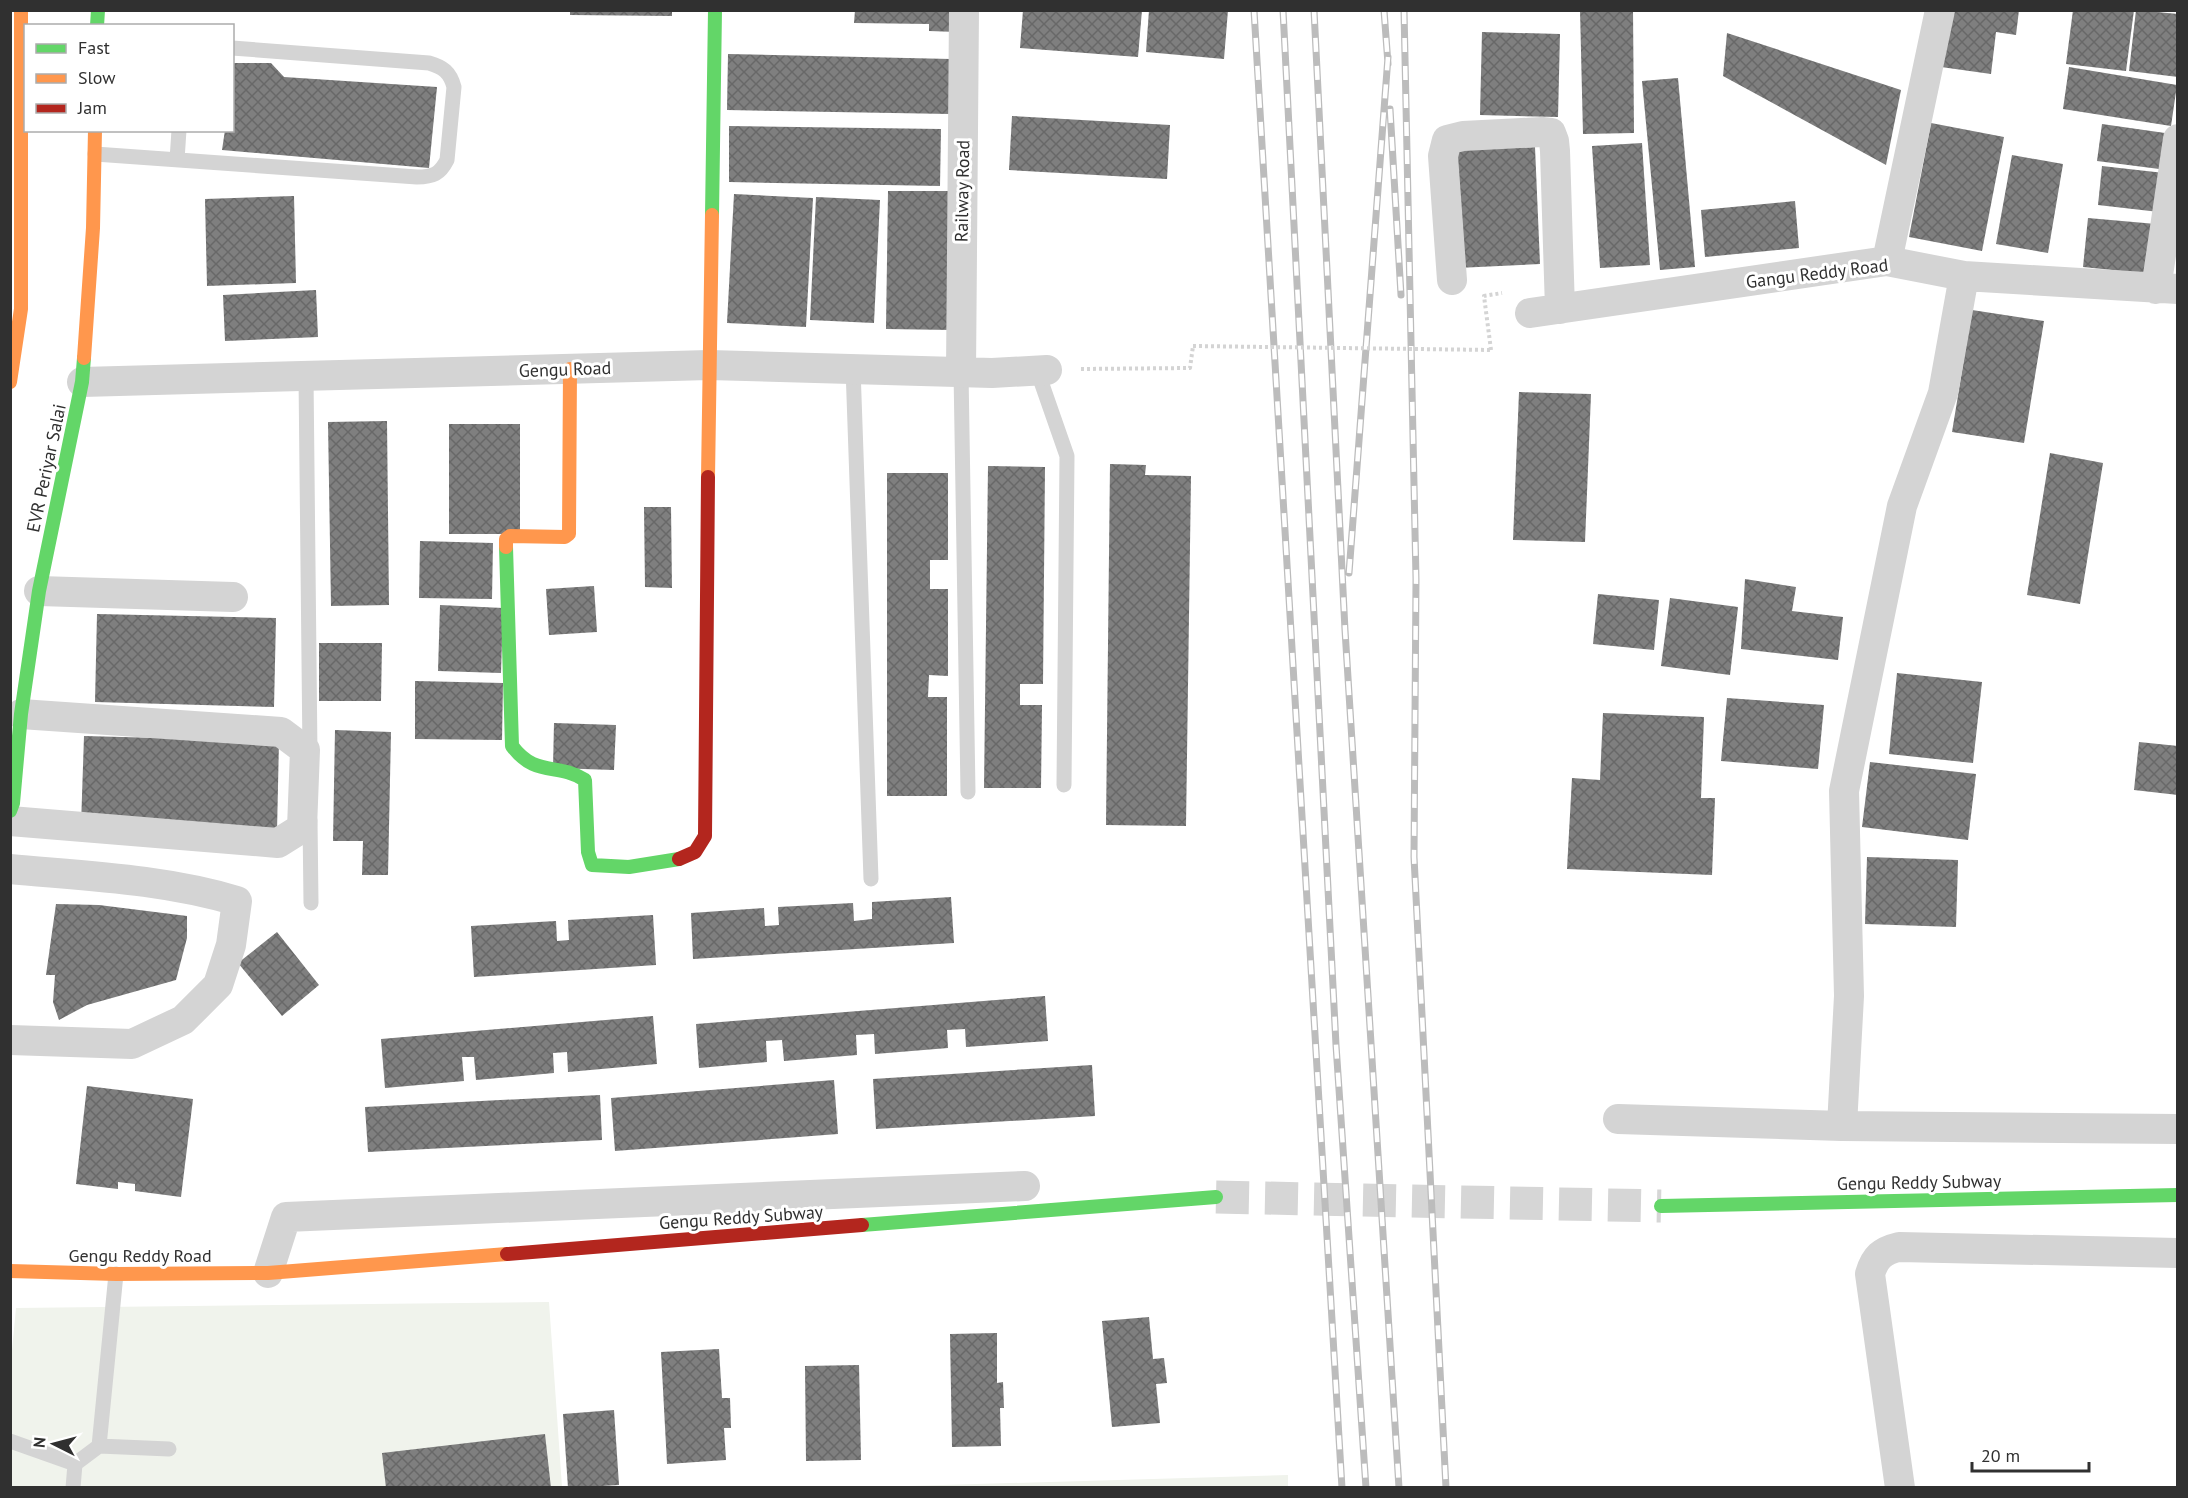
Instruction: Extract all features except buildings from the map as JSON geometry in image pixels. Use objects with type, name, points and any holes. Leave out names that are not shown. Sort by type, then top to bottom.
[{"type":"main road","points":[[10,382],[16,308],[21,10]]},
{"type":"main road","points":[[570,369],[569,534],[565,537],[510,536],[506,539],[512,746],[525,761],[577,774],[585,780],[588,852],[592,865],[613,869],[677,860],[695,851],[705,836],[715,10]]},
{"type":"main road","name":"EVR Periyar Salai","points":[[10,811],[13,803],[21,714],[39,591],[82,382],[93,228],[95,132]]},
{"type":"main road","name":"Gengu Reddy Subway","points":[[1661,1206],[2178,1194]]},
{"type":"main road","name":"Gengu Reddy Subway","points":[[268,1273],[1216,1197]]},
{"type":"main road","name":"Gengu Reddy Road","points":[[10,1271],[116,1275],[268,1273]]},
{"type":"street","name":"Railway Road","points":[[961,372],[964,10]]},
{"type":"street","points":[[1887,261],[1940,10]]},
{"type":"street","points":[[1452,280],[1443,156],[1448,140],[1463,136],[1551,133],[1555,151],[1560,309]]},
{"type":"street","points":[[2167,289],[2178,139]]},
{"type":"street","name":"Gangu Reddy Road","points":[[1530,313],[1887,261],[1964,276],[2167,289]]},
{"type":"street","points":[[1842,1126],[1849,996],[1844,792],[1902,506],[1943,393],[1964,276]]},
{"type":"street","name":"Gengu Road","points":[[82,382],[709,365],[992,374],[1042,370]]},
{"type":"street","points":[[39,591],[233,597]]},
{"type":"street","points":[[10,821],[278,843],[302,828],[305,750],[281,732],[21,714]]},
{"type":"street","points":[[10,869],[130,880],[205,891],[237,901],[231,945],[218,985],[183,1020],[132,1044],[10,1040]]},
{"type":"street","points":[[1618,1119],[1842,1126],[2178,1129]]},
{"type":"street","points":[[268,1273],[286,1217],[1025,1186]]},
{"type":"street","points":[[1900,1488],[1870,1274],[1875,1260],[1885,1250],[1899,1247],[2178,1253]]},
{"type":"lane","points":[[94,154],[417,177],[432,177],[442,170],[447,160],[454,87],[451,76],[441,66],[429,63],[234,48]]},
{"type":"lane","points":[[177,160],[179,132]]},
{"type":"lane","points":[[853,369],[871,879]]},
{"type":"lane","points":[[1042,370],[1067,456],[1064,785]]},
{"type":"lane","points":[[961,372],[968,792]]},
{"type":"lane","points":[[306,376],[311,903]]},
{"type":"lane","points":[[99,1446],[116,1275]]},
{"type":"lane","points":[[10,1441],[75,1464]]},
{"type":"lane","points":[[73,1488],[75,1464],[99,1446],[170,1449]]},
{"type":"path","points":[[1042,370],[1190,368],[1193,346],[1491,350]]},
{"type":"shaded area","points":[[549,1302],[562,1487],[11,1488],[10,1371],[16,1308]]},
{"type":"shaded area","points":[[1288,1475],[1288,1487],[874,1487]]},
{"type":"tunnel","points":[[1216,1197],[1661,1206]]},
{"type":"railway","points":[[1254,10],[1342,1488]]},
{"type":"railway","points":[[1283,10],[1336,1045],[1366,1488]]},
{"type":"railway","points":[[1314,10],[1345,630],[1399,1488]]},
{"type":"railway","points":[[1384,10],[1388,64]]},
{"type":"railway","points":[[1404,10],[1416,579],[1414,857],[1446,1488]]},
{"type":"railway","points":[[1349,573],[1388,57]]},
{"type":"railway","points":[[1390,109],[1401,295]]},
{"type":"traffic: fast","points":[[97,24],[98,10]]},
{"type":"traffic: fast","points":[[712,215],[715,10]]},
{"type":"traffic: fast","points":[[10,811],[13,803],[21,714],[39,591],[82,382],[84,358]]},
{"type":"traffic: fast","points":[[506,547],[512,746],[521,756],[538,766],[565,772],[585,780],[588,852],[592,865],[629,867],[679,859]]},
{"type":"traffic: fast","points":[[1661,1206],[2178,1195]]},
{"type":"traffic: fast","points":[[862,1225],[1216,1197]]},
{"type":"traffic: slow","points":[[10,382],[21,309],[21,10]]},
{"type":"traffic: slow","points":[[84,358],[93,228],[95,132]]},
{"type":"traffic: slow","points":[[708,477],[712,215]]},
{"type":"traffic: slow","points":[[506,547],[506,539],[510,536],[565,537],[569,534],[570,369]]},
{"type":"traffic: slow","points":[[10,1271],[116,1274],[268,1273],[507,1254]]},
{"type":"traffic: jam","points":[[679,859],[695,852],[705,836],[708,477]]},
{"type":"traffic: jam","points":[[507,1254],[862,1225]]}]
